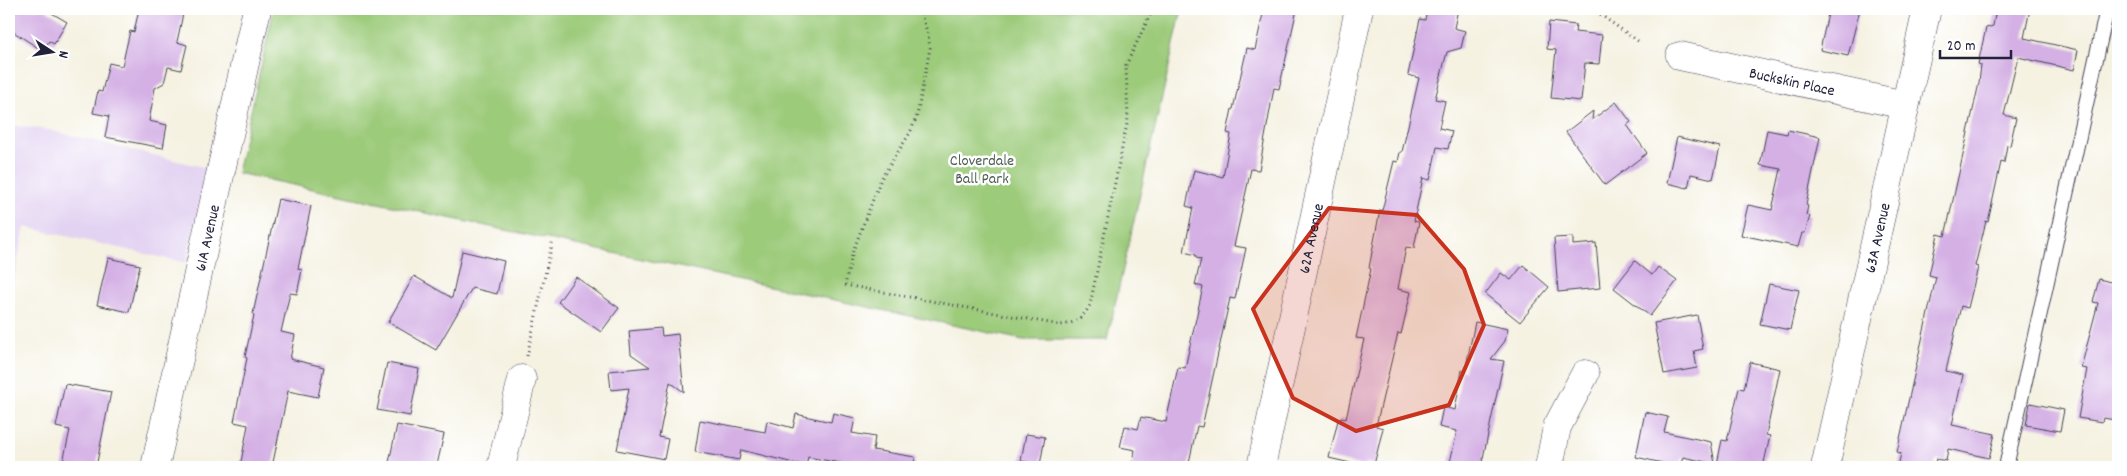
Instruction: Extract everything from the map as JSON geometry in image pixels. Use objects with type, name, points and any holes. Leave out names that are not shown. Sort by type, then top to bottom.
[{"type":"street","name":"61A Avenue","points":[[155,467],[257,9]]},
{"type":"street","name":"62A Avenue","points":[[1261,467],[1359,9]]},
{"type":"street","name":"63A Avenue","points":[[1825,467],[1927,9]]},
{"type":"street","name":"Buckskin Place","points":[[1680,56],[1905,105]]},
{"type":"street","points":[[1549,467],[1557,427],[1585,374]]},
{"type":"street","points":[[501,467],[522,379]]},
{"type":"lane","points":[[2006,467],[2107,9]]},
{"type":"path","points":[[918,9],[928,34],[930,48],[917,116],[910,133],[880,180],[858,236],[845,285],[1060,324],[1074,323],[1084,316],[1090,305],[1128,119],[1126,65],[1153,9]]},
{"type":"path","points":[[1592,9],[1638,41]]},
{"type":"path","points":[[522,379],[552,239]]},
{"type":"highlighted area","points":[[1329,208],[1417,215],[1464,269],[1484,325],[1449,405],[1356,431],[1293,398],[1253,309]]},
{"type":"shaded area","points":[[9,125],[49,130],[207,168],[186,263],[25,227],[9,303]]},
{"type":"green space","name":"Cloverdale Ball Park","points":[[274,9],[1182,9],[1107,340],[1023,340],[237,173]]},
{"type":"building","points":[[9,9],[45,9],[67,22],[54,44],[49,41],[43,51],[9,29]]},
{"type":"building","points":[[139,9],[184,9],[177,42],[187,45],[181,70],[168,67],[164,83],[155,88],[149,121],[167,125],[163,148],[105,137],[109,116],[93,113],[98,91],[102,92],[109,63],[122,66],[130,31],[134,32]]},
{"type":"building","points":[[1264,9],[1297,9],[1279,89],[1274,88],[1259,170],[1251,169],[1234,246],[1246,248],[1235,299],[1230,298],[1202,427],[1197,426],[1188,467],[1132,467],[1135,450],[1120,447],[1125,426],[1138,429],[1141,417],[1166,422],[1178,367],[1185,368],[1203,287],[1195,285],[1201,259],[1196,258],[1196,255],[1184,252],[1193,208],[1186,206],[1194,170],[1223,177],[1231,134],[1227,133],[1232,109],[1247,48],[1255,50]]},
{"type":"building","points":[[1427,9],[1458,9],[1454,28],[1465,31],[1461,48],[1447,52],[1435,99],[1445,101],[1439,128],[1452,131],[1448,149],[1437,147],[1430,180],[1423,178],[1414,221],[1419,222],[1414,248],[1406,247],[1398,289],[1411,292],[1401,334],[1398,333],[1376,426],[1383,428],[1374,465],[1367,463],[1363,466],[1329,458],[1338,420],[1340,421],[1341,418],[1346,419],[1364,339],[1356,338],[1371,269],[1369,268],[1380,210],[1382,211],[1394,161],[1398,162],[1400,152],[1402,152],[1419,78],[1408,75],[1420,19],[1425,20]]},
{"type":"building","points":[[1829,9],[1860,9],[1848,56],[1820,50]]},
{"type":"building","points":[[1996,9],[2030,9],[2024,38],[2078,50],[2074,70],[2018,57],[2004,115],[2016,118],[2010,146],[2007,145],[2004,163],[2001,162],[1988,222],[1986,221],[1975,266],[1978,267],[1968,308],[1961,306],[1946,371],[1963,375],[1952,425],[1995,434],[1989,458],[1948,449],[1946,461],[1936,459],[1934,467],[1898,467],[1901,453],[1897,452],[1936,277],[1929,275],[1938,234],[1945,236],[1979,83],[1981,65],[1978,64],[1986,28],[1993,26]]},
{"type":"building","points":[[1549,22],[1576,25],[1575,32],[1602,35],[1599,64],[1585,63],[1581,101],[1551,98],[1556,50],[1547,49]]},
{"type":"building","points":[[1616,102],[1631,122],[1627,125],[1647,153],[1605,185],[1566,132],[1593,111],[1592,120]]},
{"type":"building","points":[[1767,130],[1787,134],[1788,130],[1820,137],[1806,205],[1808,206],[1806,215],[1810,216],[1798,247],[1741,235],[1748,205],[1772,210],[1781,169],[1760,165]]},
{"type":"building","points":[[1677,137],[1720,147],[1713,179],[1691,174],[1688,188],[1667,183]]},
{"type":"building","points":[[278,199],[311,206],[298,269],[302,270],[297,294],[290,293],[281,332],[295,335],[290,359],[324,367],[318,397],[288,391],[272,467],[240,467],[248,425],[234,422],[247,358],[245,357],[253,314]]},
{"type":"building","points":[[1573,237],[1573,245],[1596,243],[1600,288],[1558,292],[1554,238]]},
{"type":"building","points":[[462,251],[504,261],[497,294],[472,288],[436,350],[388,322],[414,276],[452,298]]},
{"type":"building","points":[[108,258],[140,265],[129,312],[97,305]]},
{"type":"building","points":[[1635,261],[1652,275],[1658,267],[1677,281],[1650,316],[1614,288]]},
{"type":"building","points":[[1523,265],[1549,287],[1520,322],[1485,294],[1501,273],[1511,280]]},
{"type":"building","points":[[576,277],[619,308],[601,332],[558,302]]},
{"type":"building","points":[[2099,279],[2118,284],[2118,402],[2115,420],[2103,418],[2102,422],[2078,418],[2087,369],[2081,368],[2098,303],[2093,302]]},
{"type":"building","points":[[1769,284],[1799,290],[1790,330],[1760,324]]},
{"type":"building","points":[[1697,315],[1703,349],[1694,351],[1697,368],[1664,374],[1654,323]]},
{"type":"building","points":[[1475,322],[1508,329],[1505,341],[1491,359],[1504,361],[1481,467],[1449,467],[1457,431],[1439,427],[1443,407],[1455,410],[1462,370],[1465,371]]},
{"type":"building","points":[[661,328],[662,336],[678,334],[684,392],[670,382],[659,437],[668,439],[664,459],[617,450],[629,388],[611,390],[609,371],[650,367],[631,354],[629,331]]},
{"type":"building","points":[[1750,362],[1780,369],[1766,435],[1770,436],[1763,467],[1731,467],[1717,464],[1722,440],[1727,441],[1739,388],[1744,389]]},
{"type":"building","points":[[387,363],[419,369],[410,416],[377,410]]},
{"type":"building","points":[[65,384],[111,392],[96,467],[62,467],[70,430],[56,427]]},
{"type":"building","points":[[2030,403],[2064,410],[2060,431],[2026,425]]},
{"type":"building","points":[[1645,412],[1668,417],[1664,432],[1711,442],[1715,464],[1683,457],[1680,467],[1636,457]]},
{"type":"building","points":[[833,413],[855,418],[852,433],[875,437],[873,450],[915,457],[914,467],[861,467],[808,457],[806,466],[741,450],[739,460],[695,452],[700,420],[765,432],[767,421],[793,428],[796,414],[831,422]]},
{"type":"building","points":[[397,425],[444,434],[437,465],[423,462],[422,467],[388,467]]},
{"type":"building","points":[[1026,434],[1045,437],[1040,465],[1021,461]]}]
